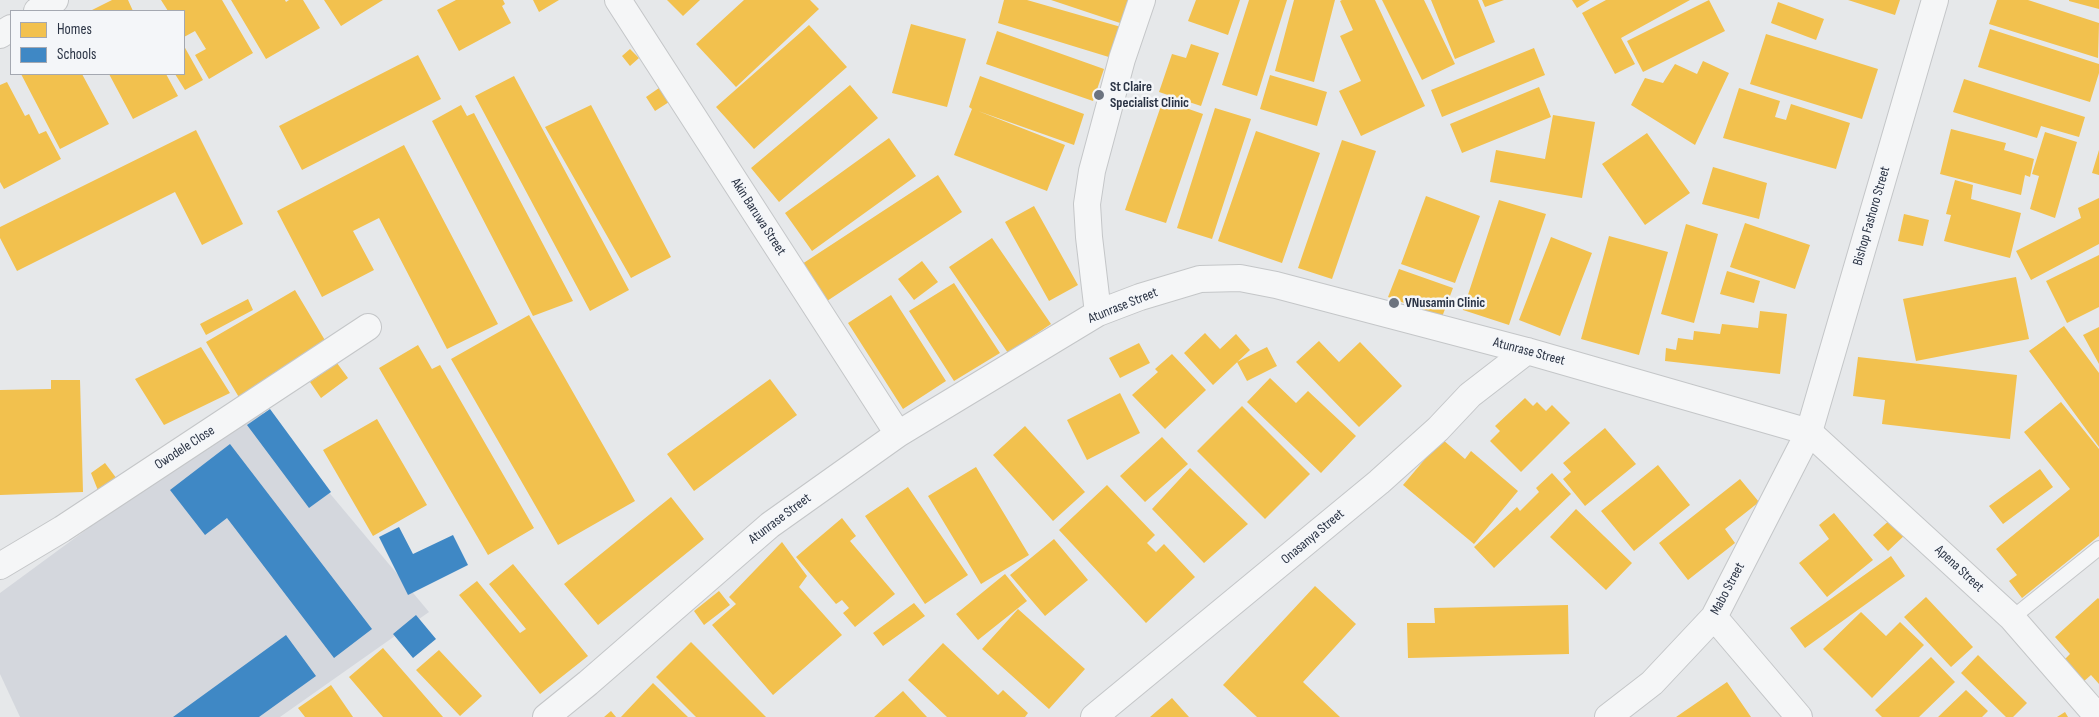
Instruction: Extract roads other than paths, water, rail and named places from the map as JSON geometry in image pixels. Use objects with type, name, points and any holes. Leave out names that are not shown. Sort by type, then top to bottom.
[{"type":"street","points":[[39,10],[55,0]]},
{"type":"street","name":"Akin Baruwa Street","points":[[618,0],[898,434]]},
{"type":"street","points":[[1098,313],[1089,237],[1088,204],[1092,170],[1122,59],[1142,0]]},
{"type":"street","name":"Bishop Fashoro Street","points":[[1809,432],[1935,0]]},
{"type":"street","name":"Atunrase Street","points":[[546,717],[588,683],[770,525],[898,434],[1098,313],[1140,297],[1200,279],[1240,278],[1276,285],[1527,352],[1809,432]]},
{"type":"street","name":"Owodele Close","points":[[0,566],[62,529],[368,327]]},
{"type":"street","name":"Onasanya Street","points":[[1094,717],[1379,482],[1438,428],[1470,395],[1527,352]]},
{"type":"street","name":"Mabo Street","points":[[1608,717],[1652,683],[1714,617],[1809,432]]},
{"type":"street","name":"Apena Street","points":[[1809,432],[2012,618],[2098,717]]},
{"type":"street","points":[[1714,617],[1799,717]]},
{"type":"lane","points":[[2012,618],[2099,548]]},
{"type":"place","name":"St Claire Specialist Clinic","points":[[1099,95]]},
{"type":"place","name":"VNusamin Clinic","points":[[1394,303]]}]
